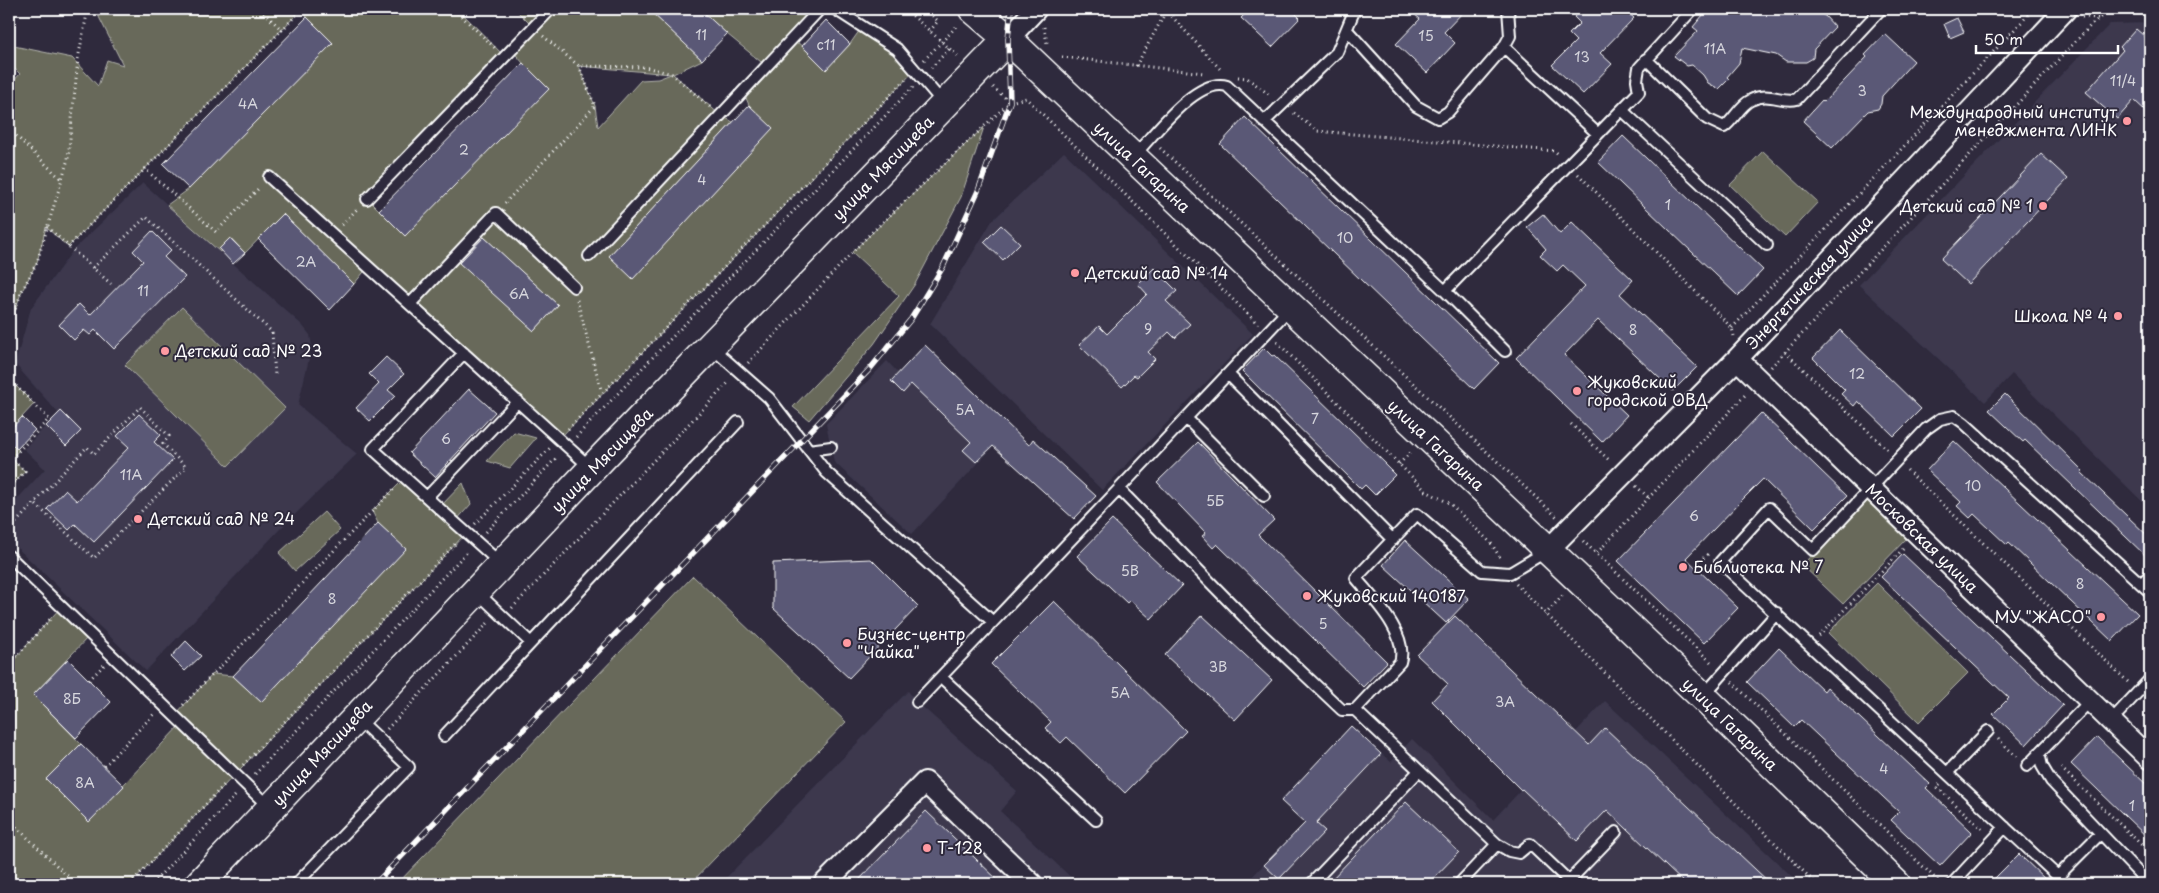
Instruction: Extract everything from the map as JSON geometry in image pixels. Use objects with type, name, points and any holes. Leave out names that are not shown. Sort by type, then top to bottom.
[{"type":"main road","name":"улица Гагарина","points":[[973,9],[1008,39],[1056,63],[1142,148],[1291,307],[1702,696],[1896,884]]},
{"type":"main road","name":"улица Мясищева","points":[[199,884],[592,469],[1008,39]]},
{"type":"street","name":"Энергетическая улица","points":[[1548,550],[1737,358],[2066,9]]},
{"type":"street","points":[[1008,39],[1040,16]]},
{"type":"street","name":"Московская улица","points":[[1737,358],[2150,759]]},
{"type":"street","points":[[824,884],[925,782],[1032,884]]},
{"type":"lane","points":[[367,199],[551,9]]},
{"type":"lane","points":[[589,256],[820,9]]},
{"type":"lane","points":[[835,9],[897,49],[945,104]]},
{"type":"lane","points":[[1264,122],[1337,52],[1355,9]]},
{"type":"lane","points":[[1347,30],[1416,106],[1438,118],[1448,112],[1504,47],[1510,36],[1508,9]]},
{"type":"lane","points":[[1445,291],[1639,92],[1637,80],[1639,68],[1693,9]]},
{"type":"lane","points":[[1646,59],[1707,119],[1724,127],[1731,122],[1749,100],[1758,97],[1775,96],[1791,100],[1797,99],[1881,9]]},
{"type":"lane","points":[[1504,47],[1598,134]]},
{"type":"lane","points":[[1142,148],[1189,98],[1208,86],[1218,84],[1227,86],[1445,291],[1505,351]]},
{"type":"lane","points":[[1622,110],[1767,245]]},
{"type":"lane","points":[[269,177],[592,469]]},
{"type":"lane","points":[[410,304],[496,213],[574,286]]},
{"type":"lane","points":[[917,702],[1291,307]]},
{"type":"lane","points":[[711,347],[768,398],[826,472],[993,622]]},
{"type":"lane","points":[[464,353],[372,449],[502,564]]},
{"type":"lane","points":[[1228,374],[1393,540]]},
{"type":"lane","points":[[427,497],[518,401]]},
{"type":"lane","points":[[2066,884],[1720,562],[1769,508],[1813,550],[1926,429],[1940,418],[1954,416],[2150,592]]},
{"type":"lane","points":[[1186,418],[1264,496]]},
{"type":"lane","points":[[444,736],[738,422]]},
{"type":"lane","points":[[809,450],[831,448]]},
{"type":"lane","points":[[1120,489],[1251,624],[1342,710],[1355,710],[1497,844],[1509,851],[1519,853],[1530,844],[1569,883],[1616,832]]},
{"type":"lane","points":[[1355,710],[1400,662],[1402,655],[1398,636],[1390,619],[1356,578],[1418,514],[1482,571],[1510,573],[1548,550]]},
{"type":"lane","points":[[9,556],[271,808]]},
{"type":"lane","points":[[2141,584],[2150,574]]},
{"type":"lane","points":[[476,591],[531,643]]},
{"type":"lane","points":[[1702,696],[1777,614]]},
{"type":"lane","points":[[940,677],[1096,820]]},
{"type":"lane","points":[[2111,721],[2150,679]]},
{"type":"lane","points":[[2027,766],[2090,701]]},
{"type":"lane","points":[[296,884],[409,766],[356,718]]},
{"type":"lane","points":[[1947,773],[1988,731]]},
{"type":"lane","points":[[2041,752],[2042,766],[2051,781],[2149,884]]},
{"type":"lane","points":[[1312,884],[1419,771]]},
{"type":"lane","points":[[1952,884],[2005,827]]},
{"type":"lane","points":[[2058,876],[2100,834]]},
{"type":"lane","points":[[1459,884],[1497,844]]},
{"type":"path","points":[[9,325],[21,294],[37,262],[68,159],[78,59],[88,9]]},
{"type":"path","points":[[260,9],[282,30]]},
{"type":"path","points":[[68,247],[302,9]]},
{"type":"path","points":[[454,9],[505,57]]},
{"type":"path","points":[[905,9],[942,42]]},
{"type":"path","points":[[925,9],[938,20],[930,31]]},
{"type":"path","points":[[1136,66],[1167,9],[1226,76],[1217,75]]},
{"type":"path","points":[[1597,553],[2091,25],[2110,9]]},
{"type":"path","points":[[2143,9],[2150,14]]},
{"type":"path","points":[[1040,16],[1045,41],[1051,47]]},
{"type":"path","points":[[496,213],[595,106],[579,66],[533,27]]},
{"type":"path","points":[[152,884],[567,446],[950,48]]},
{"type":"path","points":[[1056,63],[1136,66],[1208,74]]},
{"type":"path","points":[[1056,63],[1071,66]]},
{"type":"path","points":[[378,738],[739,372],[868,236],[1010,102],[1026,98],[1056,63]]},
{"type":"path","points":[[579,66],[644,67],[672,74],[720,115]]},
{"type":"path","points":[[1233,76],[1247,78],[1317,130],[1555,151],[1732,328],[1737,358]]},
{"type":"path","points":[[1026,98],[1267,332],[1426,491],[1449,503],[1491,543],[1517,585],[1545,615],[1816,884]]},
{"type":"path","points":[[9,129],[61,180]]},
{"type":"path","points":[[1142,148],[1597,553],[1942,884]]},
{"type":"path","points":[[144,168],[216,232],[269,177]]},
{"type":"path","points":[[333,235],[367,199]]},
{"type":"path","points":[[93,268],[146,217],[272,332],[276,376]]},
{"type":"path","points":[[46,227],[111,284]]},
{"type":"path","points":[[574,286],[602,394]]},
{"type":"path","points":[[1785,352],[2138,692]]},
{"type":"path","points":[[9,379],[49,419],[11,459],[25,471],[9,488]]},
{"type":"path","points":[[9,530],[34,503],[87,448],[94,454],[140,407],[170,436],[163,444],[186,467],[94,558],[34,503]]},
{"type":"path","points":[[175,715],[405,478]]},
{"type":"path","points":[[1810,645],[1918,534]]},
{"type":"path","points":[[1708,567],[1701,560],[1714,547]]},
{"type":"path","points":[[9,665],[61,607]]},
{"type":"path","points":[[89,680],[113,657]]},
{"type":"path","points":[[104,766],[163,704]]},
{"type":"path","points":[[1988,731],[2027,766]]},
{"type":"path","points":[[2041,752],[2150,853]]},
{"type":"path","points":[[1940,783],[1937,787],[1986,833]]},
{"type":"path","points":[[9,820],[76,884]]},
{"type":"shaded area","name":"Детский сад № 1","points":[[2150,23],[2150,509],[2012,374],[1985,402],[1859,285],[2110,24]]},
{"type":"shaded area","name":"Детский сад № 14","points":[[1064,152],[1253,334],[1102,490],[930,324],[992,221]]},
{"type":"shaded area","points":[[143,183],[302,325],[310,335],[312,346],[298,405],[357,454],[279,530],[146,671],[9,540],[9,508],[45,469],[24,449],[58,413],[15,364],[31,308],[74,249]]},
{"type":"shaded area","points":[[925,345],[1011,428],[912,534],[834,462],[826,424],[887,361],[898,373]]},
{"type":"shaded area","points":[[908,691],[917,702],[1017,791],[1000,811],[1078,884],[720,884]]},
{"type":"shaded area","points":[[1605,701],[1800,884],[1245,884],[1305,822],[1280,800],[1351,727],[1391,762],[1412,739],[1493,820]]},
{"type":"green space","points":[[95,9],[302,9],[68,247],[46,227],[37,262],[21,293],[9,328],[9,86],[20,74],[9,63],[9,45],[72,58],[98,86],[107,60],[123,65]]},
{"type":"green space","points":[[302,9],[458,9],[505,57],[368,199],[405,236],[523,63],[512,50],[533,27],[515,9],[648,9],[702,60],[673,74],[720,115],[733,122],[609,256],[633,278],[772,128],[749,105],[743,91],[766,66],[700,9],[820,9],[793,38],[826,69],[850,44],[862,27],[915,70],[559,439],[368,267],[354,284],[283,214],[245,253],[231,238],[220,252],[167,205],[189,189],[332,43],[307,17]],"holes":[[[579,66],[671,74],[658,79],[641,80],[598,127],[595,106]],[[480,230],[484,237],[558,305],[534,331],[460,263],[455,256]]]},
{"type":"green space","points":[[984,127],[961,197],[915,284],[874,344],[809,420],[793,407],[899,296],[852,252]]},
{"type":"green space","points":[[1763,151],[1818,202],[1785,237],[1730,185]]},
{"type":"green space","points":[[182,307],[285,408],[228,466],[125,365]]},
{"type":"green space","points":[[9,379],[34,404],[9,431]]},
{"type":"green space","points":[[514,432],[536,438],[510,468],[487,461]]},
{"type":"green space","points":[[9,441],[19,450],[11,459],[25,471],[9,489]]},
{"type":"green space","points":[[405,478],[439,508],[463,483],[471,504],[455,522],[466,533],[130,884],[20,884],[9,874],[9,665],[61,607],[90,635],[33,695],[81,744],[46,779],[89,821],[182,723],[175,715],[213,674],[233,676],[261,702],[405,549],[378,523],[372,511]]},
{"type":"green space","points":[[1868,497],[1909,536],[1843,604],[1802,565]]},
{"type":"green space","points":[[324,512],[340,530],[295,571],[279,553]]},
{"type":"green space","points":[[693,576],[846,722],[690,884],[397,884]]},
{"type":"green space","points":[[1877,583],[1968,673],[1919,722],[1828,633]]},
{"type":"building","points":[[648,9],[700,9],[727,34],[702,60]]},
{"type":"building","points":[[1250,9],[1291,9],[1300,18],[1272,47],[1241,18]]},
{"type":"building","points":[[1408,9],[1466,9],[1444,32],[1455,43],[1427,73],[1396,44],[1420,19]]},
{"type":"building","points":[[1581,9],[1624,9],[1634,18],[1600,53],[1612,64],[1583,94],[1552,65],[1576,41],[1569,34],[1580,23],[1574,17]]},
{"type":"building","points":[[1708,9],[1812,9],[1825,16],[1835,27],[1814,49],[1813,58],[1806,62],[1786,62],[1776,55],[1742,48],[1739,63],[1727,77],[1729,79],[1719,89],[1708,83],[1703,75],[1692,65],[1687,66],[1674,56],[1698,31],[1693,27]]},
{"type":"building","points":[[307,17],[333,43],[189,189],[163,164]]},
{"type":"building","points":[[1957,18],[1964,32],[1950,38],[1944,24]]},
{"type":"building","points":[[826,20],[850,44],[826,70],[802,46]]},
{"type":"building","points":[[2136,29],[2150,41],[2150,115],[2134,100],[2117,119],[2086,92],[2123,50],[2120,47]]},
{"type":"building","points":[[1885,34],[1914,61],[1882,96],[1878,109],[1868,111],[1832,148],[1803,121],[1867,57],[1865,55]]},
{"type":"building","points":[[523,63],[549,89],[405,236],[379,210]]},
{"type":"building","points":[[749,105],[773,128],[633,279],[609,256]]},
{"type":"building","points":[[1245,117],[1499,363],[1474,389],[1220,144]]},
{"type":"building","points":[[1623,136],[1763,270],[1738,296],[1598,162]]},
{"type":"building","points":[[2041,154],[2068,179],[1968,284],[1941,259]]},
{"type":"building","points":[[283,214],[354,284],[330,310],[258,239]]},
{"type":"building","points":[[1543,214],[1560,234],[1572,222],[1633,280],[1620,294],[1697,367],[1673,391],[1598,320],[1564,355],[1627,415],[1602,442],[1516,358],[1585,286],[1563,265],[1557,271],[1540,255],[1546,249],[1527,227]]},
{"type":"building","points":[[1001,225],[1020,243],[1003,260],[984,242]]},
{"type":"building","points":[[152,231],[171,250],[164,257],[185,277],[114,349],[95,330],[90,335],[84,330],[74,340],[59,325],[79,304],[90,315],[143,261],[133,251]]},
{"type":"building","points":[[484,237],[558,305],[534,331],[459,263]]},
{"type":"building","points":[[230,238],[245,253],[233,264],[219,249]]},
{"type":"building","points":[[1154,268],[1177,291],[1166,301],[1190,324],[1175,338],[1169,332],[1148,352],[1155,359],[1137,377],[1134,375],[1122,387],[1079,345],[1099,326],[1107,334],[1147,294],[1138,284]]},
{"type":"building","points":[[1840,330],[1921,409],[1894,436],[1858,401],[1854,406],[1841,394],[1845,390],[1813,358]]},
{"type":"building","points":[[925,345],[1029,445],[1033,439],[1096,496],[1074,519],[993,446],[976,462],[963,450],[971,442],[911,384],[903,393],[891,381]]},
{"type":"building","points":[[1264,348],[1272,356],[1274,355],[1395,475],[1375,495],[1365,485],[1361,489],[1242,371]]},
{"type":"building","points":[[386,357],[404,374],[388,390],[395,396],[370,421],[356,408],[379,384],[369,374]]},
{"type":"building","points":[[469,389],[495,412],[435,477],[409,453]]},
{"type":"building","points":[[2005,394],[2083,471],[2081,472],[2150,538],[2150,560],[2025,440],[2023,442],[1989,410]]},
{"type":"building","points":[[61,411],[81,431],[66,446],[46,426]]},
{"type":"building","points":[[1761,413],[1847,496],[1814,529],[1763,479],[1740,502],[1686,558],[1738,608],[1704,643],[1618,561]]},
{"type":"building","points":[[139,414],[161,435],[154,442],[173,460],[94,542],[75,524],[69,530],[47,509],[65,490],[77,501],[129,447],[117,436]]},
{"type":"building","points":[[22,417],[35,430],[17,449],[9,441],[9,431]]},
{"type":"building","points":[[1954,441],[2138,614],[2112,641],[2009,543],[2007,545],[1974,514],[1970,518],[1957,506],[1961,502],[1927,470]]},
{"type":"building","points":[[1198,442],[1274,520],[1258,535],[1387,662],[1363,687],[1217,544],[1213,548],[1202,536],[1206,533],[1157,482]]},
{"type":"building","points":[[1112,520],[1182,586],[1151,619],[1130,600],[1127,603],[1077,556]]},
{"type":"building","points":[[378,523],[406,549],[261,702],[233,676]]},
{"type":"building","points":[[1405,540],[1469,599],[1446,623],[1383,565]]},
{"type":"building","points":[[1903,554],[2063,705],[2026,745],[1993,714],[2009,698],[1881,577]]},
{"type":"building","name":"Бизнес-центр \"Чайка\"","points":[[871,559],[918,606],[849,678],[773,608],[773,563]]},
{"type":"building","points":[[1054,601],[1186,731],[1125,793],[1067,737],[1061,743],[1045,728],[1051,722],[991,664]]},
{"type":"building","points":[[1202,615],[1272,680],[1235,720],[1165,655]]},
{"type":"building","points":[[1455,616],[1589,745],[1605,728],[1771,884],[1685,884],[1607,810],[1577,841],[1521,790],[1432,701],[1448,684],[1417,655]]},
{"type":"building","points":[[186,641],[201,656],[185,671],[171,657]]},
{"type":"building","points":[[1779,648],[1824,691],[1827,687],[1930,784],[1926,788],[1972,832],[1940,866],[1891,820],[1899,812],[1801,720],[1794,727],[1747,682]]},
{"type":"building","points":[[68,659],[111,702],[76,738],[33,695]]},
{"type":"building","points":[[1351,726],[1381,754],[1316,823],[1325,831],[1279,879],[1264,865],[1305,823],[1281,801]]},
{"type":"building","points":[[2097,737],[2150,788],[2150,840],[2071,764]]},
{"type":"building","points":[[81,744],[124,786],[89,822],[46,779]]},
{"type":"building","points":[[1406,802],[1459,852],[1428,884],[1327,884]]},
{"type":"building","name":"Т-128","points":[[926,811],[1002,884],[855,884]]},
{"type":"building","points":[[2019,854],[2050,884],[1989,884]]},
{"type":"railway","points":[[375,884],[870,369],[911,319],[943,267],[978,191],[1010,102],[1008,39],[1011,9]]},
{"type":"place","name":"Международный институт менеджмента ЛИНК","points":[[2127,121]]},
{"type":"place","name":"Детский сад № 1","points":[[2043,206]]},
{"type":"place","name":"Детский сад № 14","points":[[1075,273]]},
{"type":"place","name":"Школа № 4","points":[[2118,316]]},
{"type":"place","name":"Детский сад № 23","points":[[165,351]]},
{"type":"place","name":"Жуковский городской ОВД","points":[[1577,391]]},
{"type":"place","name":"Детский сад № 24","points":[[138,519]]},
{"type":"place","name":"Библиотека № 7","points":[[1683,567]]},
{"type":"place","name":"Жуковский 140187","points":[[1307,596]]},
{"type":"place","name":"МУ \"ЖАСО\"","points":[[2101,617]]},
{"type":"place","name":"Бизнес-центр \"Чайка\"","points":[[847,643]]},
{"type":"place","name":"Т-128","points":[[927,848]]}]
